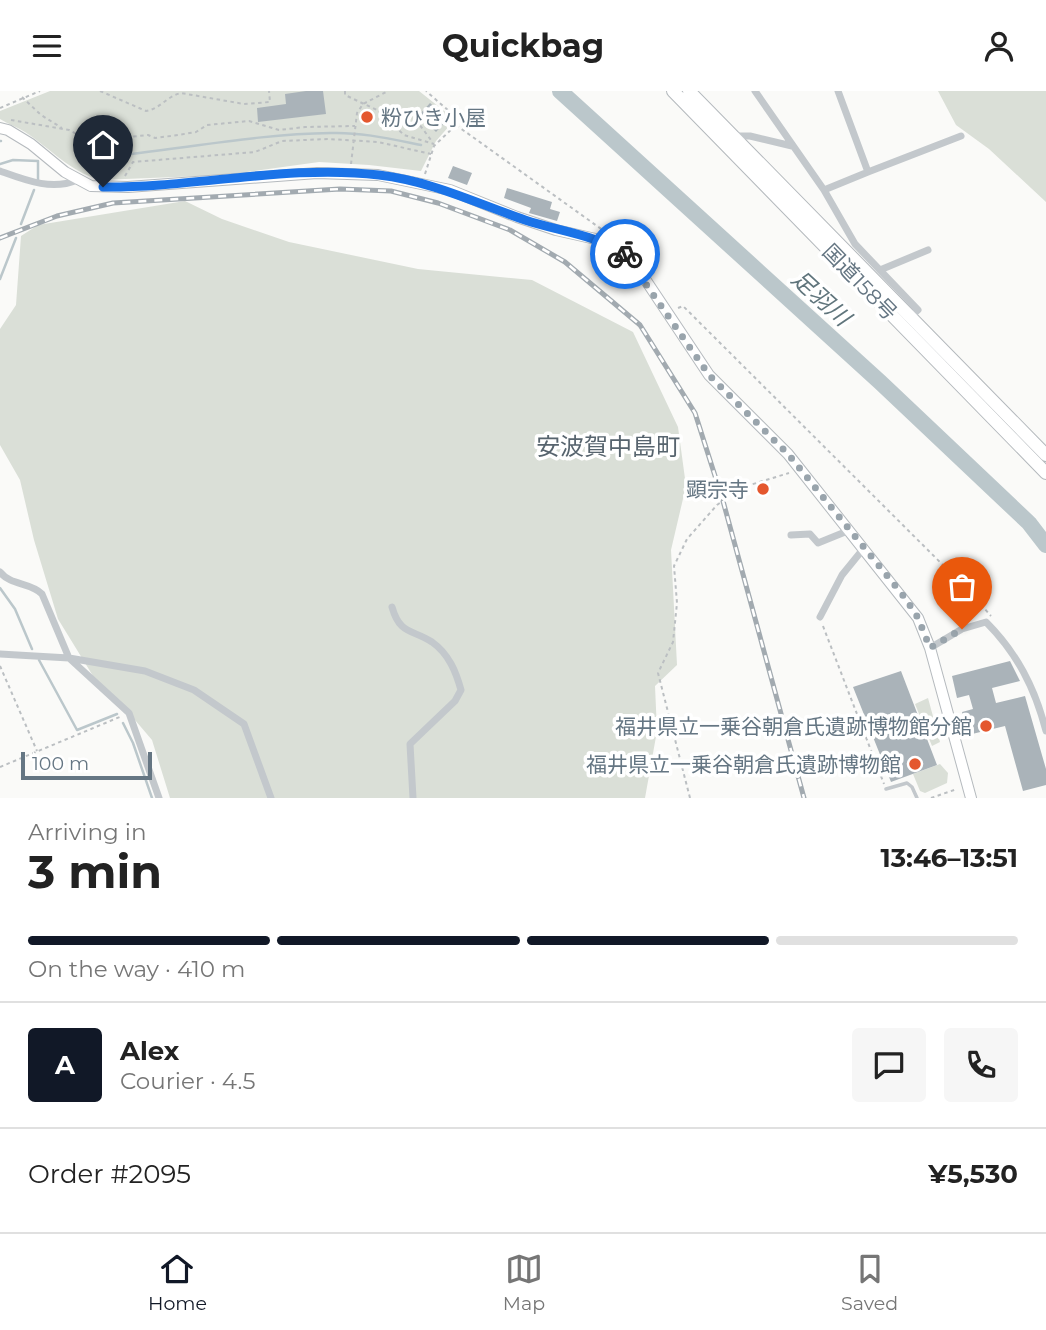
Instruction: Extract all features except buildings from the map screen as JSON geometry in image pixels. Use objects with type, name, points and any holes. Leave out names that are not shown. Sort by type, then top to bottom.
[{"type":"highway","name":"国道158号","points":[[673,91],[1046,455]]},
{"type":"highway","name":"国道158号","points":[[689,91],[1046,473]]},
{"type":"main road","points":[[4,124],[77,180],[91,185],[121,187],[351,172],[424,182],[556,230],[600,240],[627,255],[721,390],[779,444],[918,618],[930,648],[971,798]]},
{"type":"street","points":[[755,91],[824,190],[855,244],[918,310],[906,321]]},
{"type":"street","points":[[838,91],[868,172]]},
{"type":"street","points":[[733,136],[750,136],[792,146]]},
{"type":"street","points":[[824,190],[961,136]]},
{"type":"street","points":[[0,171],[41,184],[63,187],[77,180]]},
{"type":"street","points":[[880,270],[928,250]]},
{"type":"street","points":[[791,535],[810,534],[818,543],[850,530]]},
{"type":"street","points":[[820,617],[842,575],[864,548]]},
{"type":"street","points":[[0,572],[5,579],[37,589],[69,657],[129,713],[159,798]]},
{"type":"street","points":[[392,607],[396,620],[406,632],[430,641],[450,661],[461,690],[455,701],[410,744],[413,798]]},
{"type":"street","points":[[930,648],[962,629],[981,621],[986,622],[1009,645],[1024,671],[1046,730]]},
{"type":"street","points":[[0,654],[69,657],[145,671],[194,690],[244,724],[271,798]]},
{"type":"lane","points":[[886,789],[907,783],[917,798]]},
{"type":"path","points":[[0,108],[40,91]]},
{"type":"path","points":[[100,91],[146,111],[156,108],[173,95],[194,92],[244,104],[270,102],[269,91]]},
{"type":"path","points":[[345,91],[345,95],[379,111],[404,135],[432,141]]},
{"type":"path","points":[[351,172],[357,113],[363,104],[388,91]]},
{"type":"path","points":[[426,91],[444,106],[456,125],[608,234]]},
{"type":"path","points":[[22,97],[41,115],[90,141],[148,135],[155,138],[167,137],[196,132],[207,125],[249,121],[279,130],[313,126],[355,126]]},
{"type":"path","points":[[416,120],[435,145]]},
{"type":"path","points":[[4,124],[64,129]]},
{"type":"path","points":[[424,182],[435,145],[456,125]]},
{"type":"path","points":[[121,187],[128,167],[133,162],[254,152],[282,142],[353,139],[431,154]]},
{"type":"path","points":[[90,141],[91,185]]},
{"type":"path","points":[[667,312],[683,306],[970,591],[993,618]]},
{"type":"path","points":[[690,798],[658,673],[673,642],[677,603],[674,566],[687,539],[717,505],[740,488],[800,470]]},
{"type":"path","points":[[820,617],[886,789]]},
{"type":"path","points":[[0,666],[37,752]]},
{"type":"path","points":[[0,767],[129,713]]},
{"type":"path","points":[[931,798],[967,785]]},
{"type":"shaded area","points":[[50,91],[419,91],[448,114],[451,124],[436,141],[421,171],[319,162],[225,175],[100,180],[79,171],[25,132],[0,119],[0,111]]},
{"type":"shaded area","points":[[938,91],[1046,91],[1046,202],[989,149],[956,125]]},
{"type":"shaded area","points":[[185,201],[222,219],[289,242],[418,269],[532,280],[633,332],[678,427],[686,486],[671,550],[677,665],[655,686],[657,731],[645,798],[170,798],[152,740],[129,713],[101,689],[58,619],[34,540],[20,480],[0,445],[0,329],[16,305],[21,236],[38,225]]},
{"type":"shaded area","points":[[928,698],[940,742],[932,746],[915,704]]},
{"type":"shaded area","points":[[940,764],[948,773],[947,783],[925,793],[920,791],[913,774]]},
{"type":"waterway","name":"足羽川","points":[[560,91],[880,382],[1029,523],[1046,545]]},
{"type":"waterway","points":[[102,157],[302,134],[376,136],[421,145]]},
{"type":"waterway","points":[[0,164],[13,160],[38,161],[38,180]]},
{"type":"waterway","points":[[21,224],[34,190]]},
{"type":"waterway","points":[[0,279],[16,238]]},
{"type":"waterway","points":[[0,588],[15,609],[32,649]]},
{"type":"waterway","points":[[39,660],[77,730],[117,714]]},
{"type":"waterway","points":[[123,723],[133,743],[152,798]]},
{"type":"railway","points":[[0,238],[57,216],[113,203],[340,189],[391,191],[438,203],[510,230],[565,262],[640,325],[695,413],[723,501],[804,798]]},
{"type":"way so far","points":[[625,254],[639,270],[721,390],[788,454],[906,599],[918,618],[930,648],[962,629]]},
{"type":"place","name":"粉ひき小屋","points":[[367,117]]},
{"type":"place","name":"顕宗寺","points":[[763,489]]},
{"type":"place","name":"福井県立一乗谷朝倉氏遺跡博物館分館","points":[[986,726]]},
{"type":"place","name":"福井県立一乗谷朝倉氏遺跡博物館","points":[[915,764]]},
{"type":"district","name":"安波賀中島町","points":[[608,446]]},
{"type":"route","points":[[103,187],[317,173],[378,174],[424,182],[450,190],[556,230],[600,240],[625,254]]}]
